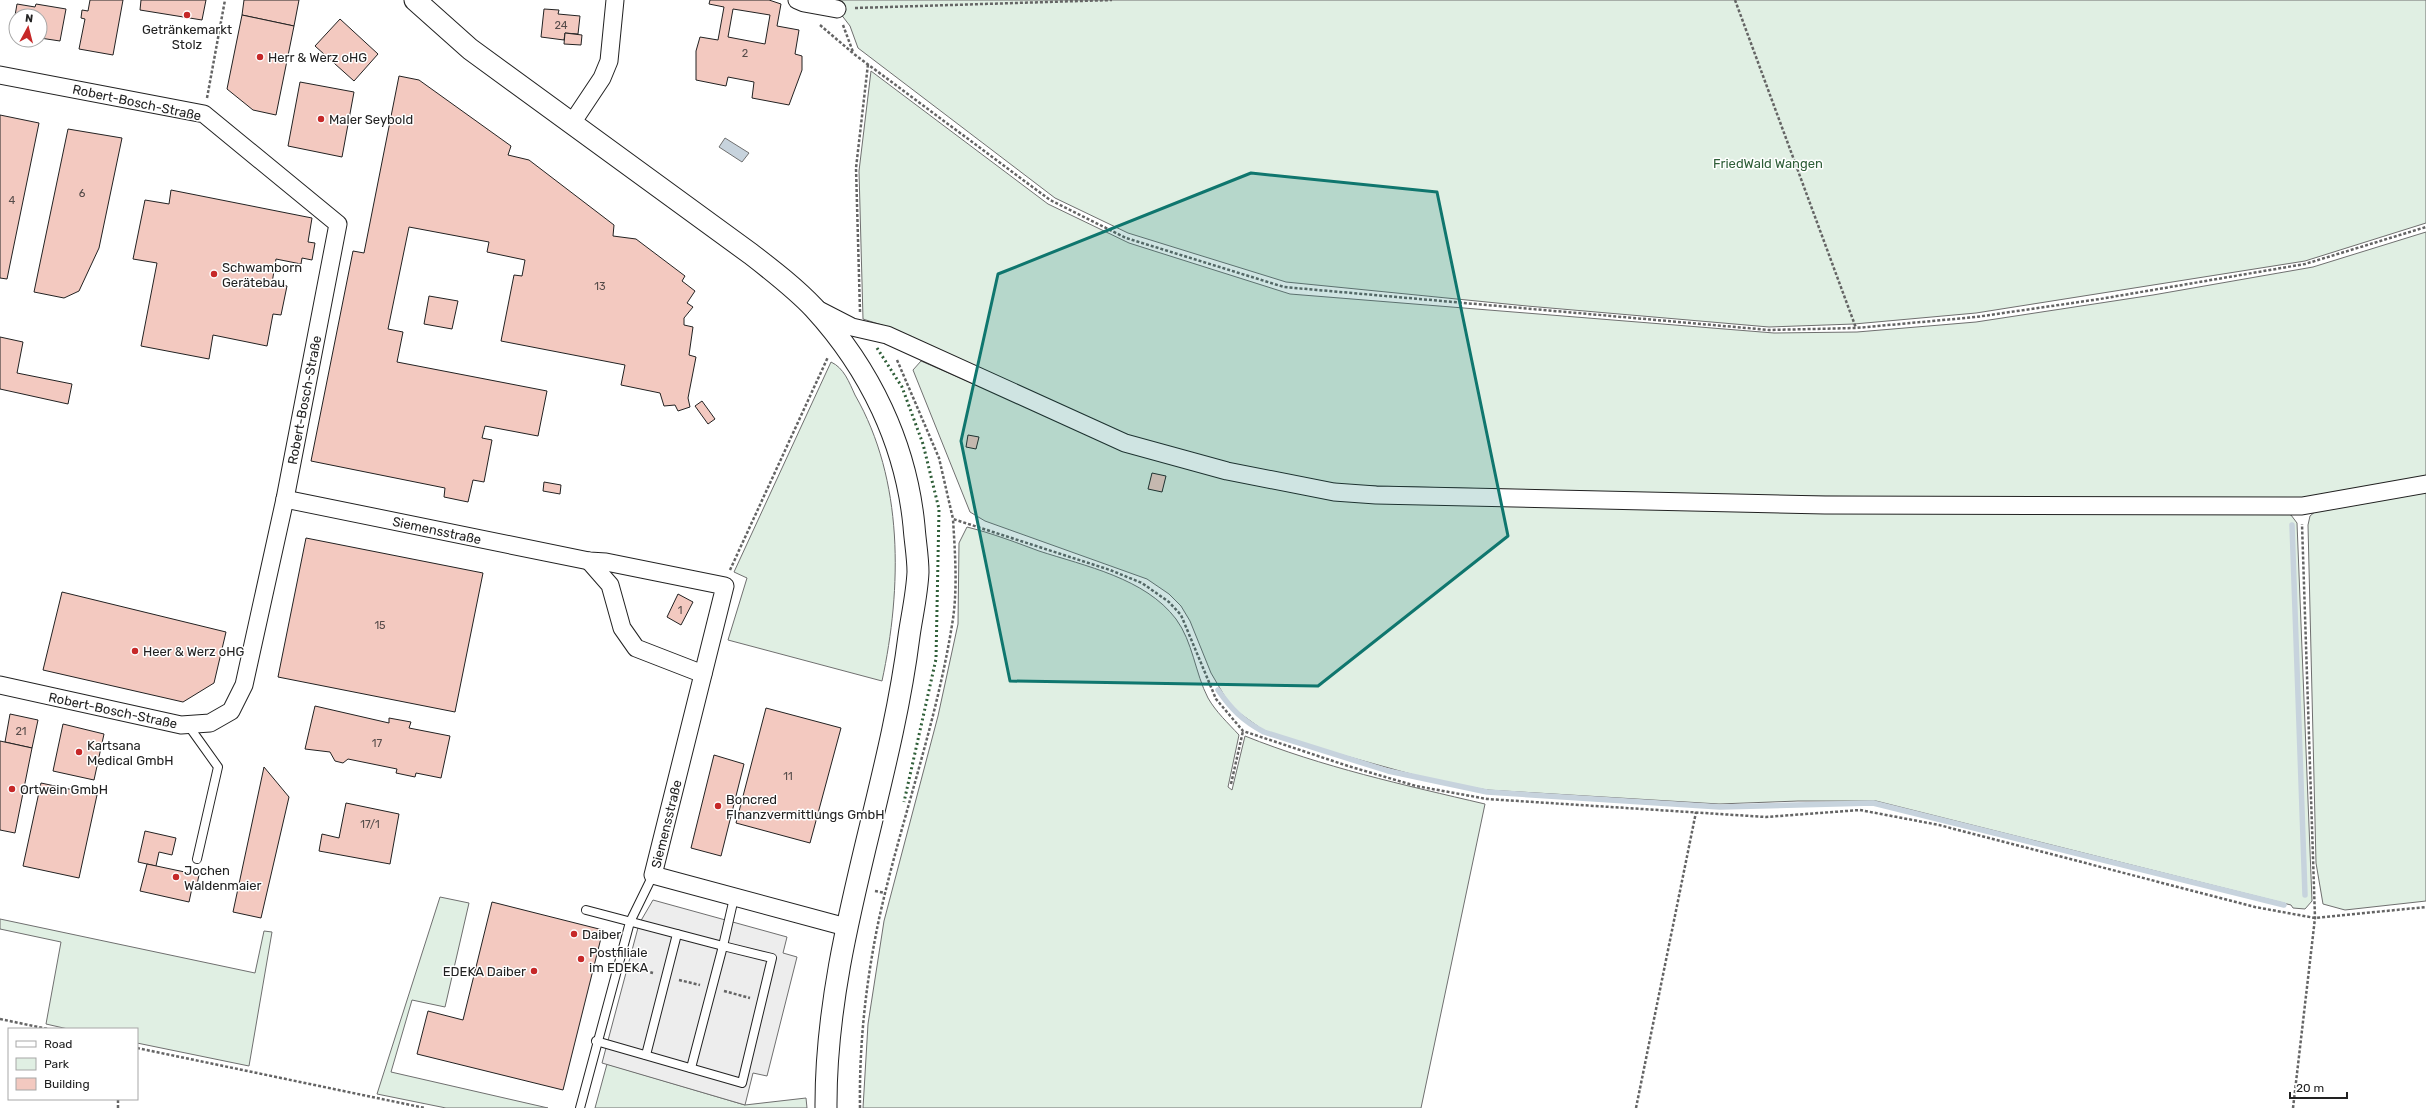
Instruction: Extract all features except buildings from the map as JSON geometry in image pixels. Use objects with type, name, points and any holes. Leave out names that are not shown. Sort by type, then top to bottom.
[{"type":"street","points":[[415,0],[470,49],[751,254],[814,307],[838,336],[872,386],[896,439],[911,496],[918,572],[898,710],[846,927],[829,1023],[826,1068],[826,1108]]},
{"type":"street","points":[[572,123],[602,78],[610,61],[615,0]]},
{"type":"street","points":[[800,2],[837,9]]},
{"type":"street","name":"Robert-Bosch-Straße","points":[[0,75],[204,114],[338,224],[285,499],[244,685],[231,711],[210,723],[180,726],[0,685]]},
{"type":"street","points":[[814,307],[852,327],[887,335],[1125,443],[1226,471],[1334,492],[1376,495],[1826,505],[2302,506],[2426,484]]},
{"type":"street","name":"Siemensstraße","points":[[285,499],[589,561],[606,562],[725,586],[653,875],[846,927]]},
{"type":"street","points":[[589,561],[610,585],[622,628],[636,648],[703,674]]},
{"type":"lane","points":[[188,725],[218,768],[197,859]]},
{"type":"lane","points":[[580,1108],[596,1041],[630,922],[653,875]]},
{"type":"lane","points":[[691,1068],[734,898]]},
{"type":"lane","points":[[586,910],[772,958],[742,1083],[596,1041]]},
{"type":"lane","points":[[646,1055],[665,976],[677,934]]},
{"type":"path","points":[[204,114],[225,0]]},
{"type":"path","points":[[854,54],[837,9],[1112,0]]},
{"type":"path","points":[[1735,0],[1856,328]]},
{"type":"path","points":[[800,2],[814,20],[854,54],[1050,200],[1126,238],[1284,287],[1769,330],[1856,328],[1976,317],[2100,299],[2297,266],[2426,227]]},
{"type":"path","points":[[860,328],[856,168],[868,64]]},
{"type":"path","points":[[860,1108],[859,1080],[865,1000],[885,894],[937,701],[952,623],[955,555],[953,519],[939,458],[887,335]]},
{"type":"path","points":[[725,586],[731,566],[838,336]]},
{"type":"path","points":[[2293,1108],[2315,918],[2302,506]]},
{"type":"path","points":[[953,519],[1110,570],[1142,583],[1169,602],[1181,615],[1216,700],[1243,731],[1348,766],[1401,781],[1487,799],[1766,816],[1860,810],[1939,825],[2255,907],[2315,918],[2426,907]]},
{"type":"path","points":[[1231,784],[1243,731]]},
{"type":"path","points":[[1636,1108],[1696,812]]},
{"type":"path","points":[[876,891],[885,894]]},
{"type":"path","points":[[618,964],[762,1001]]},
{"type":"path","points":[[0,1019],[43,1028]]},
{"type":"path","points":[[138,1048],[425,1108]]},
{"type":"highlighted area","points":[[1251,173],[1437,192],[1508,536],[1318,686],[1010,681],[961,441],[998,274]]},
{"type":"green space","name":"FriedWald Wangen","points":[[839,0],[2426,0],[2426,223],[2305,261],[1976,313],[1854,324],[1769,327],[1527,306],[1286,282],[1128,233],[1055,198],[858,48],[850,26],[837,9]]},
{"type":"green space","points":[[871,71],[1048,204],[1129,243],[1290,294],[1774,333],[1857,332],[1976,322],[2153,295],[2313,267],[2426,232],[2426,480],[2296,499],[1777,496],[1333,485],[1187,454],[1131,436],[1062,410],[888,327],[863,319],[859,171]]},
{"type":"green space","points":[[921,361],[1136,454],[1329,496],[2279,510],[2291,515],[2297,523],[2312,901],[2305,909],[2293,908],[2291,905],[1876,801],[1798,801],[1719,804],[1487,790],[1436,781],[1306,745],[1263,730],[1231,707],[1211,673],[1190,621],[1181,606],[1169,594],[1147,579],[985,521],[970,512],[913,370]]},
{"type":"green space","points":[[831,362],[836,365],[846,376],[871,428],[883,462],[890,498],[894,535],[895,572],[889,645],[882,681],[728,640],[747,578],[734,572]]},
{"type":"green space","points":[[2426,490],[2426,901],[2345,910],[2323,904],[2316,863],[2308,525],[2310,516],[2316,511]]},
{"type":"green space","points":[[967,527],[1113,575],[1148,593],[1163,605],[1182,628],[1208,698],[1218,713],[1239,735],[1228,787],[1232,790],[1245,736],[1333,766],[1485,804],[1421,1108],[863,1108],[868,1024],[884,921],[938,716],[958,624],[959,543]]},
{"type":"green space","points":[[440,897],[469,903],[445,1007],[412,1000],[391,1072],[548,1108],[446,1108],[377,1094]]},
{"type":"green space","points":[[0,919],[255,973],[264,931],[272,932],[249,1066],[138,1043],[138,1028],[64,1028],[46,1024],[61,942],[0,929]]},
{"type":"green space","points":[[607,1064],[745,1105],[806,1098],[807,1108],[595,1108]]},
{"type":"shaded area","points":[[725,138],[749,153],[742,162],[719,147]]},
{"type":"shaded area","points":[[653,900],[787,937],[783,953],[797,957],[767,1076],[753,1073],[745,1105],[602,1063],[639,924]]},
{"type":"waterway","points":[[2292,525],[2305,895]]},
{"type":"waterway","points":[[1218,690],[1238,714],[1264,732],[1388,771],[1487,792],[1720,807],[1873,803],[2284,905]]},
{"type":"hedge","points":[[877,348],[902,387],[923,444],[939,509],[936,659],[904,802]]},
{"type":"place","name":"Getränkemarkt Stolz","points":[[187,15]]},
{"type":"place","name":"Herr & Werz oHG","points":[[260,57]]},
{"type":"place","name":"Maler Seybold","points":[[321,119]]},
{"type":"place","name":"Schwamborn Gerätebau","points":[[214,274]]},
{"type":"place","name":"Heer & Werz oHG","points":[[135,651]]},
{"type":"place","name":"Kartsana Medical GmbH","points":[[79,752]]},
{"type":"place","name":"Ortwein GmbH","points":[[12,789]]},
{"type":"place","name":"Boncred FInanzvermittlungs GmbH","points":[[718,806]]},
{"type":"place","name":"Jochen Waldenmaier","points":[[176,877]]},
{"type":"place","name":"Daiber","points":[[574,934]]},
{"type":"place","name":"Postfiliale im EDEKA","points":[[581,959]]},
{"type":"place","name":"EDEKA Daiber","points":[[534,971]]}]
